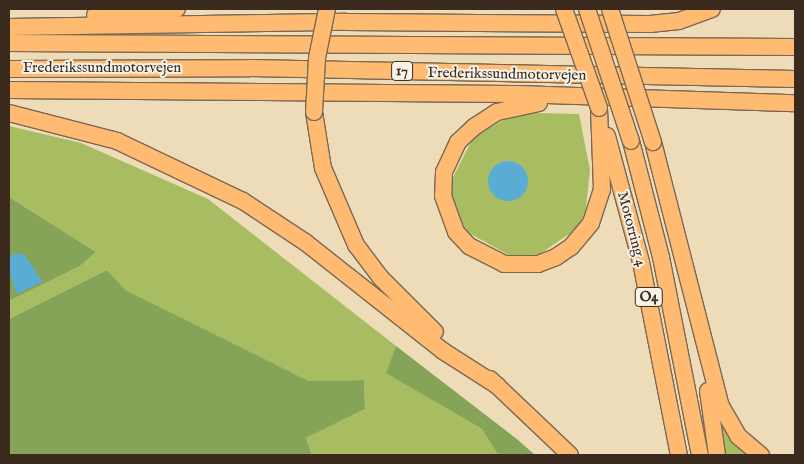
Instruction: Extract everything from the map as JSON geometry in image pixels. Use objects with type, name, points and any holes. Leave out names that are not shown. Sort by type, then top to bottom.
[{"type":"highway","points":[[9,19],[177,9]]},
{"type":"highway","points":[[328,9],[317,58],[314,112],[323,168],[356,245],[406,306],[498,386],[570,455]]},
{"type":"highway","points":[[564,9],[599,108],[605,140],[598,208],[584,235],[564,252],[538,264],[504,264],[469,246],[456,232],[443,196],[444,172],[458,142],[497,112],[520,105],[583,99]]},
{"type":"highway","name":"Motorring 4","points":[[587,9],[631,141],[663,266],[700,455]]},
{"type":"highway","points":[[610,9],[653,142],[700,331],[727,419],[745,444],[761,455]]},
{"type":"highway","points":[[9,27],[346,22],[650,24],[679,21],[712,9]]},
{"type":"highway","name":"Frederikssundmotorvejen","points":[[9,43],[795,47]]},
{"type":"highway","name":"Frederikssundmotorvejen","points":[[9,69],[250,68],[795,79]]},
{"type":"highway","points":[[9,90],[371,92],[795,103]]},
{"type":"highway","points":[[9,113],[117,141],[243,201],[305,242],[442,351],[498,386]]},
{"type":"highway","name":"Motorring 4","points":[[605,140],[647,289],[679,455]]},
{"type":"highway","points":[[700,331],[717,455]]},
{"type":"green space","points":[[534,113],[579,114],[590,170],[585,216],[575,230],[540,254],[514,258],[469,233],[456,215],[450,183],[473,138],[507,118]]},
{"type":"green space","points":[[9,126],[81,143],[208,199],[396,346],[387,373],[482,429],[498,455],[312,455],[306,438],[365,409],[364,380],[309,381],[124,290],[107,270],[9,319],[9,301],[80,266],[96,252],[9,197]]},
{"type":"green space","points":[[9,197],[96,252],[80,266],[9,301]]},
{"type":"green space","points":[[107,270],[125,290],[309,381],[364,380],[365,409],[306,438],[312,455],[9,455],[9,319]]},
{"type":"green space","points":[[396,346],[535,455],[498,455],[482,429],[386,373]]},
{"type":"green space","points":[[722,425],[748,455],[725,455]]},
{"type":"water","points":[[512,161],[519,164],[525,170],[528,181],[527,189],[519,198],[512,201],[504,201],[497,198],[489,189],[488,177],[491,170],[500,162]]},
{"type":"water","points":[[15,253],[25,255],[42,282],[17,294],[9,271],[9,258]]}]
